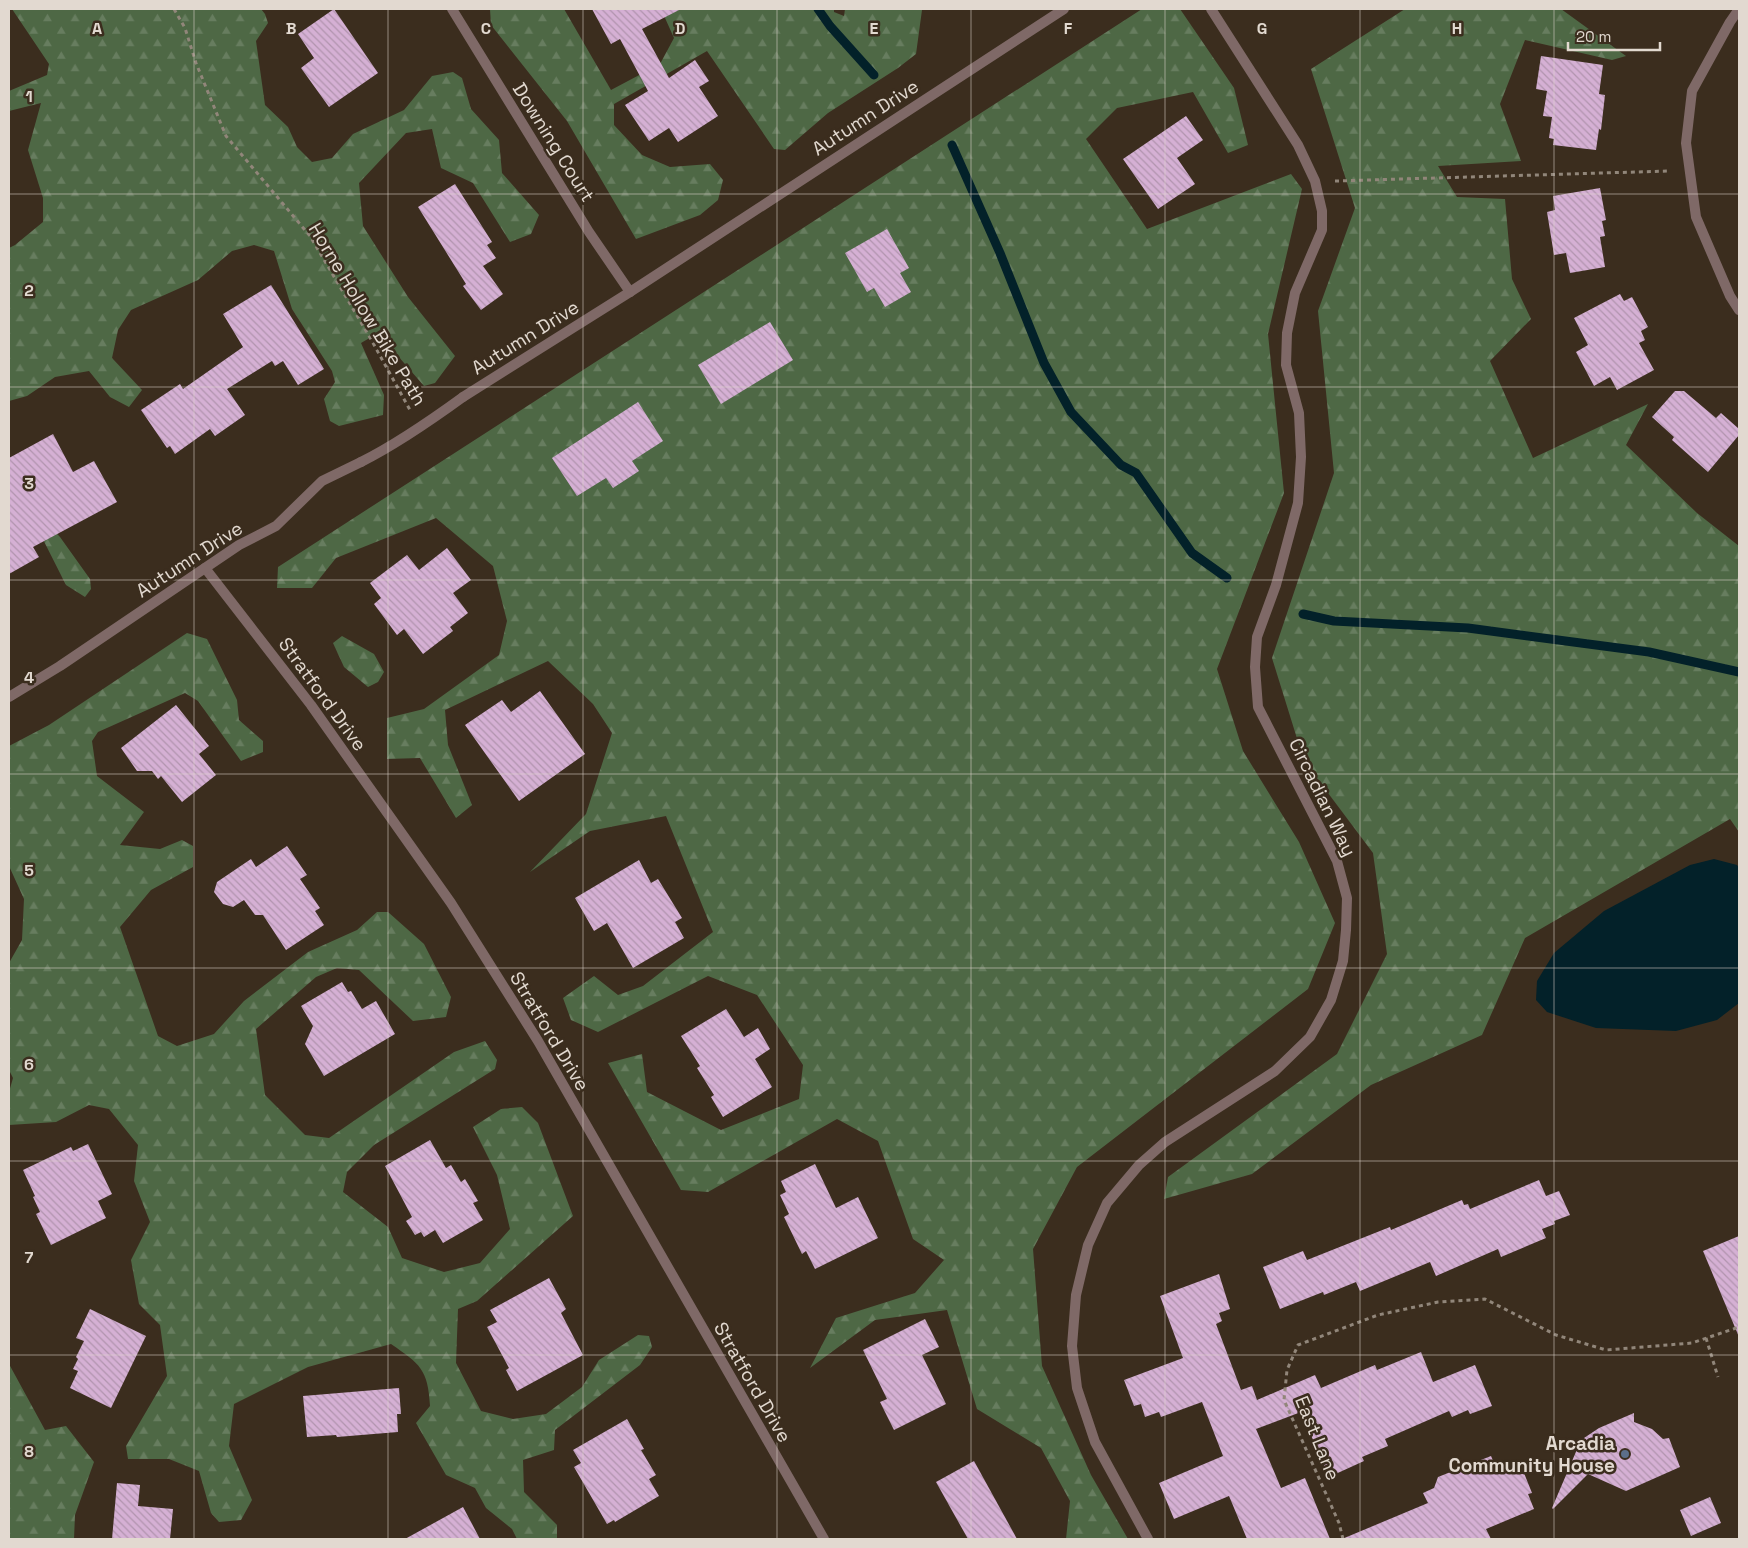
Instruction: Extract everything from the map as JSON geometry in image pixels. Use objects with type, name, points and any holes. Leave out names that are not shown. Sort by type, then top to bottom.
[{"type":"street","name":"Downing Court","points":[[452,9],[589,232],[630,292]]},
{"type":"street","name":"Autumn Drive","points":[[9,697],[60,666],[239,545],[276,526],[322,481],[384,451],[463,397],[630,292],[1064,9]]},
{"type":"street","name":"Circadian Way","points":[[1148,1539],[1095,1442],[1077,1388],[1072,1346],[1076,1295],[1088,1245],[1107,1203],[1139,1165],[1165,1142],[1276,1071],[1310,1037],[1331,1000],[1343,962],[1346,930],[1347,898],[1337,861],[1258,707],[1256,667],[1256,637],[1276,585],[1298,504],[1301,457],[1299,413],[1286,365],[1287,333],[1295,293],[1322,230],[1322,211],[1315,181],[1298,145],[1211,9]]},
{"type":"street","points":[[1739,9],[1692,91],[1686,142],[1696,217],[1730,296],[1739,310]]},
{"type":"street","name":"Stratford Drive","points":[[206,568],[311,705],[451,903],[538,1042],[824,1539]]},
{"type":"path","name":"Horne Hollow Bike Path","points":[[174,9],[185,28],[196,63],[226,136],[310,236],[372,341],[420,428]]},
{"type":"path","points":[[1315,181],[1689,170]]},
{"type":"path","name":"East Lane","points":[[1343,1539],[1339,1523],[1284,1400],[1287,1370],[1298,1346],[1378,1316],[1438,1302],[1485,1299],[1556,1335],[1606,1350],[1692,1343],[1706,1338]]},
{"type":"path","points":[[1718,1377],[1706,1338],[1739,1327]]},
{"type":"green space","points":[[12,9],[261,9],[268,23],[256,41],[265,105],[288,127],[297,147],[312,162],[332,158],[353,134],[404,110],[432,76],[453,72],[462,78],[471,109],[499,140],[502,173],[539,215],[531,234],[510,242],[473,183],[441,168],[432,129],[406,133],[359,183],[363,226],[408,297],[455,356],[435,383],[424,386],[378,333],[361,343],[384,395],[383,415],[339,426],[330,421],[324,399],[335,382],[332,371],[292,309],[274,251],[254,245],[232,251],[198,280],[131,310],[118,330],[112,358],[142,390],[129,407],[110,397],[89,371],[55,377],[27,396],[9,401],[9,248],[43,222],[43,198],[28,150],[41,103],[9,111],[9,91],[47,75],[49,64]]},
{"type":"green space","points":[[490,9],[564,9],[611,90],[660,64],[674,38],[661,9],[834,9],[834,12],[844,16],[845,9],[922,10],[916,54],[898,68],[828,113],[785,150],[774,149],[707,51],[614,104],[614,125],[642,155],[670,167],[710,164],[723,180],[718,200],[700,215],[636,239],[567,121],[491,25]]},
{"type":"green space","points":[[1142,9],[1180,9],[1234,88],[1248,145],[1228,153],[1193,92],[1117,108],[1086,139],[1147,229],[1291,174],[1302,189],[1268,334],[1284,493],[1217,669],[1243,751],[1299,842],[1335,923],[1308,989],[1077,1167],[1033,1249],[1042,1366],[1091,1475],[1128,1539],[1066,1539],[1070,1501],[1041,1448],[977,1409],[947,1310],[875,1320],[810,1368],[836,1318],[915,1293],[944,1260],[913,1239],[878,1141],[837,1119],[708,1192],[681,1190],[608,1063],[642,1054],[647,1092],[721,1130],[799,1099],[803,1065],[757,995],[708,976],[598,1032],[571,1020],[563,998],[594,976],[618,995],[643,986],[713,932],[666,816],[590,831],[530,872],[586,814],[612,733],[593,704],[548,661],[445,710],[448,745],[472,805],[456,818],[420,758],[387,759],[387,718],[424,709],[499,655],[507,621],[493,566],[436,518],[336,558],[312,588],[277,588],[278,567]]},
{"type":"green space","points":[[1405,9],[1561,9],[1626,56],[1612,60],[1525,40],[1500,104],[1521,161],[1438,166],[1457,197],[1505,199],[1512,279],[1531,319],[1490,361],[1533,458],[1648,404],[1626,445],[1697,513],[1739,546],[1739,832],[1730,819],[1525,938],[1482,1035],[1371,1085],[1252,1174],[1164,1199],[1168,1177],[1337,1054],[1387,954],[1373,853],[1304,761],[1272,658],[1334,473],[1318,311],[1355,208],[1311,69]]},
{"type":"green space","points":[[9,456],[19,470],[25,499],[60,537],[90,579],[91,589],[85,597],[66,585],[13,480],[9,479]]},
{"type":"green space","points":[[187,633],[207,639],[237,700],[239,720],[263,741],[263,752],[241,761],[198,701],[185,693],[98,732],[92,741],[97,776],[144,812],[120,845],[160,849],[182,840],[193,846],[193,867],[151,890],[120,927],[158,1036],[177,1046],[214,1034],[244,1001],[308,952],[357,930],[377,912],[388,912],[424,944],[451,997],[446,1017],[413,1021],[359,970],[337,968],[316,977],[256,1029],[265,1095],[305,1135],[329,1138],[454,1052],[485,1041],[497,1060],[495,1069],[374,1145],[347,1172],[343,1192],[388,1227],[402,1258],[444,1272],[480,1263],[510,1229],[497,1175],[473,1127],[501,1109],[522,1107],[538,1123],[573,1216],[477,1301],[458,1309],[456,1363],[481,1411],[513,1419],[546,1414],[582,1387],[599,1360],[638,1335],[649,1336],[652,1347],[640,1365],[555,1430],[554,1450],[523,1460],[524,1492],[557,1525],[557,1539],[517,1539],[512,1529],[486,1508],[475,1488],[446,1475],[416,1423],[430,1406],[424,1375],[416,1363],[391,1344],[308,1367],[234,1404],[229,1446],[252,1500],[241,1520],[219,1522],[211,1513],[199,1471],[169,1459],[128,1459],[126,1446],[167,1376],[160,1325],[139,1304],[131,1260],[150,1222],[134,1181],[138,1145],[109,1109],[89,1105],[56,1122],[9,1125],[9,1092],[13,1078],[9,1070],[9,963],[22,940],[24,899],[9,866],[9,746],[49,725]]},
{"type":"green space","points":[[342,636],[374,654],[384,672],[378,682],[368,687],[344,667],[333,643]]},
{"type":"green space","points":[[9,1364],[45,1430],[66,1426],[94,1462],[75,1515],[74,1539],[9,1539]]},
{"type":"water","points":[[1714,859],[1737,865],[1739,868],[1739,1003],[1717,1020],[1676,1031],[1596,1028],[1547,1012],[1536,1000],[1537,981],[1554,953],[1604,911],[1690,865]]},
{"type":"building","points":[[334,9],[378,73],[329,107],[301,68],[314,58],[298,34]]},
{"type":"building","points":[[592,9],[681,9],[642,29],[669,78],[695,60],[709,81],[699,87],[718,116],[678,142],[669,128],[649,141],[625,105],[648,91],[620,39],[611,44]]},
{"type":"building","points":[[1541,56],[1603,65],[1599,94],[1605,95],[1601,130],[1599,129],[1596,150],[1553,145],[1554,139],[1549,138],[1552,117],[1543,116],[1547,91],[1536,89]]},
{"type":"building","points":[[1186,116],[1203,140],[1177,158],[1195,184],[1158,209],[1123,159]]},
{"type":"building","points":[[455,184],[492,242],[487,245],[496,258],[483,266],[503,294],[481,310],[463,286],[466,284],[418,207]]},
{"type":"building","points":[[1600,188],[1606,220],[1602,221],[1605,236],[1600,237],[1605,267],[1570,273],[1566,253],[1554,255],[1547,212],[1555,210],[1553,196]]},
{"type":"building","points":[[887,229],[909,268],[900,273],[911,292],[885,307],[874,288],[867,292],[845,253]]},
{"type":"building","points":[[271,285],[324,369],[298,385],[283,361],[275,366],[272,361],[227,389],[245,415],[215,436],[210,429],[175,454],[170,446],[167,448],[141,410],[180,384],[183,389],[243,347],[223,314]]},
{"type":"building","points":[[1620,294],[1624,301],[1632,297],[1648,327],[1641,331],[1645,340],[1639,343],[1654,370],[1617,390],[1610,377],[1594,386],[1576,352],[1588,345],[1574,318]]},
{"type":"building","points":[[770,322],[793,360],[721,404],[698,365]]},
{"type":"building","points":[[1675,391],[1684,391],[1716,418],[1721,413],[1739,429],[1739,435],[1708,472],[1672,440],[1674,437],[1652,417]]},
{"type":"building","points":[[638,402],[663,441],[632,461],[639,471],[613,488],[606,478],[577,496],[552,458]]},
{"type":"building","points":[[53,434],[73,472],[94,461],[117,502],[33,547],[39,557],[9,574],[9,458]]},
{"type":"building","points":[[447,548],[471,580],[453,593],[468,613],[450,627],[453,631],[423,654],[404,629],[397,635],[374,604],[381,598],[370,583],[407,555],[419,570]]},
{"type":"building","points":[[540,691],[585,754],[519,801],[465,725],[502,700],[511,712]]},
{"type":"building","points":[[176,705],[209,746],[199,754],[216,775],[182,802],[161,776],[158,779],[152,771],[137,771],[121,748]]},
{"type":"building","points":[[287,846],[307,875],[300,879],[320,908],[315,911],[324,925],[286,950],[263,915],[255,915],[244,900],[233,907],[223,904],[214,892],[217,882],[251,859],[256,867]]},
{"type":"building","points":[[639,860],[651,883],[658,879],[682,918],[675,922],[684,938],[633,968],[607,923],[594,931],[575,898]]},
{"type":"building","points":[[342,982],[348,992],[351,991],[362,1009],[376,1001],[395,1034],[324,1076],[305,1044],[313,1026],[301,1006]]},
{"type":"building","points":[[726,1009],[744,1037],[758,1028],[770,1049],[755,1059],[772,1087],[723,1117],[711,1097],[714,1095],[697,1068],[700,1066],[681,1036]]},
{"type":"building","points":[[430,1140],[446,1168],[451,1165],[461,1182],[465,1179],[478,1201],[473,1203],[483,1220],[443,1243],[435,1230],[424,1237],[421,1232],[415,1235],[406,1221],[412,1217],[385,1166]]},
{"type":"building","points":[[88,1144],[112,1194],[98,1201],[106,1218],[51,1245],[36,1214],[40,1212],[23,1170],[71,1147],[73,1151]]},
{"type":"building","points":[[815,1164],[836,1208],[858,1197],[878,1238],[815,1269],[806,1251],[802,1254],[784,1217],[789,1214],[780,1195],[786,1192],[781,1181]]},
{"type":"building","points":[[1539,1180],[1546,1196],[1559,1191],[1570,1215],[1554,1221],[1555,1224],[1542,1229],[1546,1238],[1501,1257],[1498,1249],[1436,1276],[1430,1262],[1360,1291],[1356,1282],[1324,1295],[1323,1292],[1280,1309],[1263,1267],[1303,1251],[1307,1260],[1390,1227],[1391,1230],[1462,1200],[1464,1205],[1468,1204],[1470,1209]]},
{"type":"building","points":[[1739,1236],[1739,1337],[1703,1251]]},
{"type":"building","points":[[1219,1274],[1230,1309],[1219,1313],[1222,1321],[1216,1324],[1241,1390],[1252,1386],[1257,1400],[1315,1375],[1321,1388],[1375,1365],[1377,1370],[1421,1352],[1433,1382],[1475,1365],[1492,1406],[1470,1414],[1468,1410],[1452,1417],[1449,1411],[1385,1439],[1388,1446],[1362,1457],[1364,1461],[1329,1477],[1301,1412],[1256,1429],[1281,1488],[1305,1478],[1330,1539],[1247,1539],[1229,1496],[1174,1519],[1159,1483],[1223,1456],[1202,1402],[1161,1417],[1159,1412],[1145,1417],[1141,1404],[1134,1406],[1124,1380],[1183,1358],[1160,1296]]},
{"type":"building","points":[[549,1278],[566,1309],[561,1313],[583,1355],[517,1391],[506,1370],[509,1368],[487,1327],[497,1322],[490,1310]]},
{"type":"building","points":[[90,1309],[146,1336],[111,1408],[70,1388],[78,1371],[73,1369],[78,1359],[76,1357],[84,1341],[76,1338]]},
{"type":"building","points":[[925,1319],[939,1347],[922,1355],[946,1404],[894,1430],[880,1402],[887,1399],[863,1350]]},
{"type":"building","points":[[399,1388],[401,1414],[397,1414],[398,1432],[337,1437],[336,1435],[307,1437],[303,1396]]},
{"type":"building","name":"Arcadia Community House","points":[[1634,1413],[1634,1422],[1652,1429],[1663,1439],[1669,1438],[1680,1467],[1626,1491],[1588,1474],[1553,1509],[1581,1440],[1599,1428]]},
{"type":"building","points":[[627,1419],[644,1449],[641,1450],[656,1475],[649,1479],[659,1496],[615,1522],[614,1520],[607,1524],[574,1467],[581,1463],[573,1450]]},
{"type":"building","points":[[1491,1456],[1498,1472],[1520,1463],[1532,1493],[1528,1494],[1534,1509],[1486,1529],[1491,1539],[1342,1539],[1428,1503],[1423,1493],[1434,1488],[1438,1477]]},
{"type":"building","points":[[974,1461],[1017,1539],[968,1539],[936,1482]]},
{"type":"building","points":[[117,1483],[140,1485],[138,1506],[173,1509],[170,1539],[112,1539]]},
{"type":"building","points":[[1710,1497],[1721,1523],[1691,1536],[1680,1510]]},
{"type":"building","points":[[463,1507],[480,1539],[405,1539]]},
{"type":"waterway","points":[[818,9],[830,26],[874,75]]},
{"type":"waterway","points":[[952,145],[1000,253],[1044,363],[1071,412],[1121,465],[1136,473],[1192,553],[1227,578]]},
{"type":"waterway","points":[[1303,614],[1334,621],[1468,628],[1649,652],[1739,672]]},
{"type":"place","name":"Arcadia Community House","points":[[1625,1454]]}]
